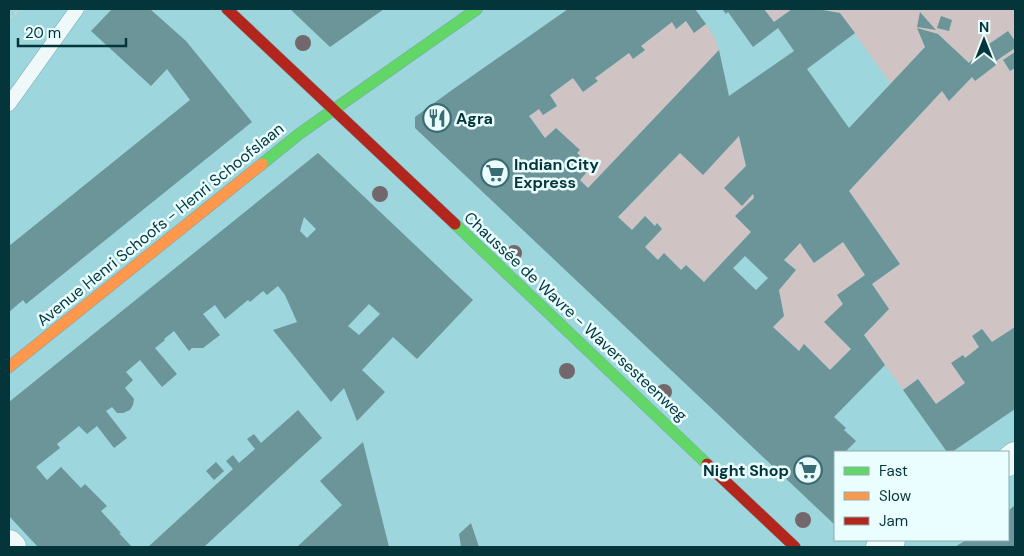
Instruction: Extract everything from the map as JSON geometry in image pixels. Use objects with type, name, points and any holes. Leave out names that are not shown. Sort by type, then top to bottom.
[{"type":"main road","name":"Chaussée de Wavre - Waversesteenweg","points":[[227,9],[795,547]]},
{"type":"main road","name":"Avenue Henri Schoofs - Henri Schoofslaan","points":[[9,367],[299,134],[478,9]]},
{"type":"street","points":[[9,544],[12,547]]},
{"type":"lane","points":[[9,104],[77,9]]},
{"type":"path","points":[[9,18],[21,9]]},
{"type":"shaded area","points":[[764,9],[792,9],[774,22]]},
{"type":"shaded area","points":[[817,9],[1015,9],[1015,41],[1008,31],[986,46],[996,61],[1015,48],[1015,52],[1003,60],[1010,71],[1015,68],[1015,327],[992,342],[982,329],[972,336],[979,347],[965,358],[951,363],[965,383],[936,404],[918,379],[903,390],[864,335],[889,309],[872,284],[900,264],[849,191],[942,91],[949,101],[972,77],[975,81],[996,65],[984,48],[969,63],[938,34],[918,29],[925,47],[891,84],[840,13]]},
{"type":"shaded area","points":[[686,21],[694,32],[706,24],[715,38],[719,50],[588,188],[580,180],[591,166],[577,153],[579,150],[556,128],[545,138],[530,116],[539,109],[544,115],[557,106],[550,95],[573,78],[583,92],[597,81],[595,78],[629,53],[633,59],[645,51],[641,46],[672,22],[677,29]]},
{"type":"shaded area","points":[[739,136],[746,166],[741,205],[753,194],[754,198],[735,216],[751,232],[704,282],[686,265],[681,270],[664,253],[658,260],[645,247],[662,229],[657,224],[655,226],[645,216],[632,230],[618,217],[680,153],[703,174]]},
{"type":"shaded area","points":[[843,242],[865,275],[837,295],[843,304],[825,322],[851,349],[830,370],[805,344],[799,351],[773,327],[784,316],[779,290],[796,270],[784,260],[800,243],[814,263]]},
{"type":"building","points":[[112,9],[150,9],[186,41],[252,122],[26,304],[23,300],[9,312],[9,246],[190,100],[167,69],[151,86],[91,31]]},
{"type":"building","points":[[290,9],[384,9],[330,47]]},
{"type":"building","points":[[568,9],[695,9],[706,24],[694,33],[686,21],[676,29],[672,22],[641,46],[645,50],[633,59],[629,53],[595,78],[598,81],[583,92],[573,78],[550,95],[557,106],[543,115],[539,109],[529,116],[545,138],[556,128],[580,150],[577,153],[592,166],[580,180],[588,188],[719,50],[729,96],[794,51],[778,28],[753,47],[728,12],[726,14],[722,9],[764,9],[774,22],[792,9],[817,9],[840,13],[855,33],[807,69],[849,128],[925,47],[917,28],[938,34],[969,63],[984,47],[996,65],[975,81],[972,77],[949,101],[942,91],[849,191],[900,264],[872,284],[889,309],[864,335],[885,365],[834,417],[856,441],[846,451],[834,451],[834,524],[415,128],[415,117]],"holes":[[[739,136],[746,166],[724,188],[742,206],[753,194],[754,198],[735,216],[751,232],[704,282],[686,265],[681,270],[664,253],[658,260],[645,247],[662,229],[657,223],[655,226],[645,216],[632,230],[618,217],[680,153],[703,175]],[[843,242],[865,275],[837,295],[843,304],[824,322],[851,349],[830,370],[804,344],[799,351],[773,327],[784,316],[779,290],[796,270],[784,260],[800,243],[814,263]],[[745,256],[768,278],[756,290],[733,268]]]},
{"type":"building","points":[[920,12],[936,30],[917,27]]},
{"type":"building","points":[[941,16],[952,20],[949,31],[937,28]]},
{"type":"building","points":[[1008,31],[1015,41],[1015,48],[996,61],[986,46]]},
{"type":"building","points":[[1015,52],[1015,68],[1010,71],[1003,60]]},
{"type":"building","points":[[318,153],[473,300],[417,359],[393,337],[362,370],[385,392],[357,421],[344,388],[331,402],[273,330],[297,322],[285,295],[278,286],[267,295],[263,291],[250,302],[248,300],[225,319],[215,305],[203,314],[220,335],[203,348],[192,348],[189,351],[174,331],[155,348],[177,374],[162,387],[140,360],[126,372],[133,380],[125,388],[134,399],[130,410],[117,413],[112,407],[106,411],[127,438],[114,448],[97,426],[87,434],[79,426],[57,444],[60,448],[36,467],[47,480],[61,467],[81,488],[85,484],[107,506],[101,511],[132,547],[38,547],[9,516],[9,402]],"holes":[[[304,217],[316,229],[307,238],[300,231]],[[369,304],[380,314],[359,335],[348,326]]]},
{"type":"building","points":[[1015,327],[1015,409],[953,451],[946,451],[903,390],[918,379],[936,404],[965,383],[951,363],[963,355],[965,358],[979,347],[972,336],[982,329],[992,342]]},
{"type":"building","points":[[298,410],[322,438],[204,547],[148,547],[233,469],[226,461],[233,455],[239,463],[255,449],[247,439],[254,434],[261,443]]},
{"type":"building","points":[[363,442],[389,547],[297,547],[342,505],[320,481]]},
{"type":"building","points":[[216,462],[224,471],[214,480],[206,471]]},
{"type":"building","points":[[1015,505],[1015,547],[955,547],[964,541],[1009,541],[1009,510]]},
{"type":"building","points":[[471,523],[479,547],[461,547],[459,534]]},
{"type":"traffic: fast","points":[[262,164],[299,134],[477,9]]},
{"type":"traffic: fast","points":[[455,224],[707,464]]},
{"type":"traffic: slow","points":[[9,367],[262,164]]},
{"type":"traffic: jam","points":[[227,9],[455,224]]},
{"type":"traffic: jam","points":[[707,464],[795,547]]},
{"type":"place","name":"Agra","points":[[437,118]]},
{"type":"place","name":"Indian City Express","points":[[495,173]]},
{"type":"place","name":"Night Shop","points":[[808,470]]}]
